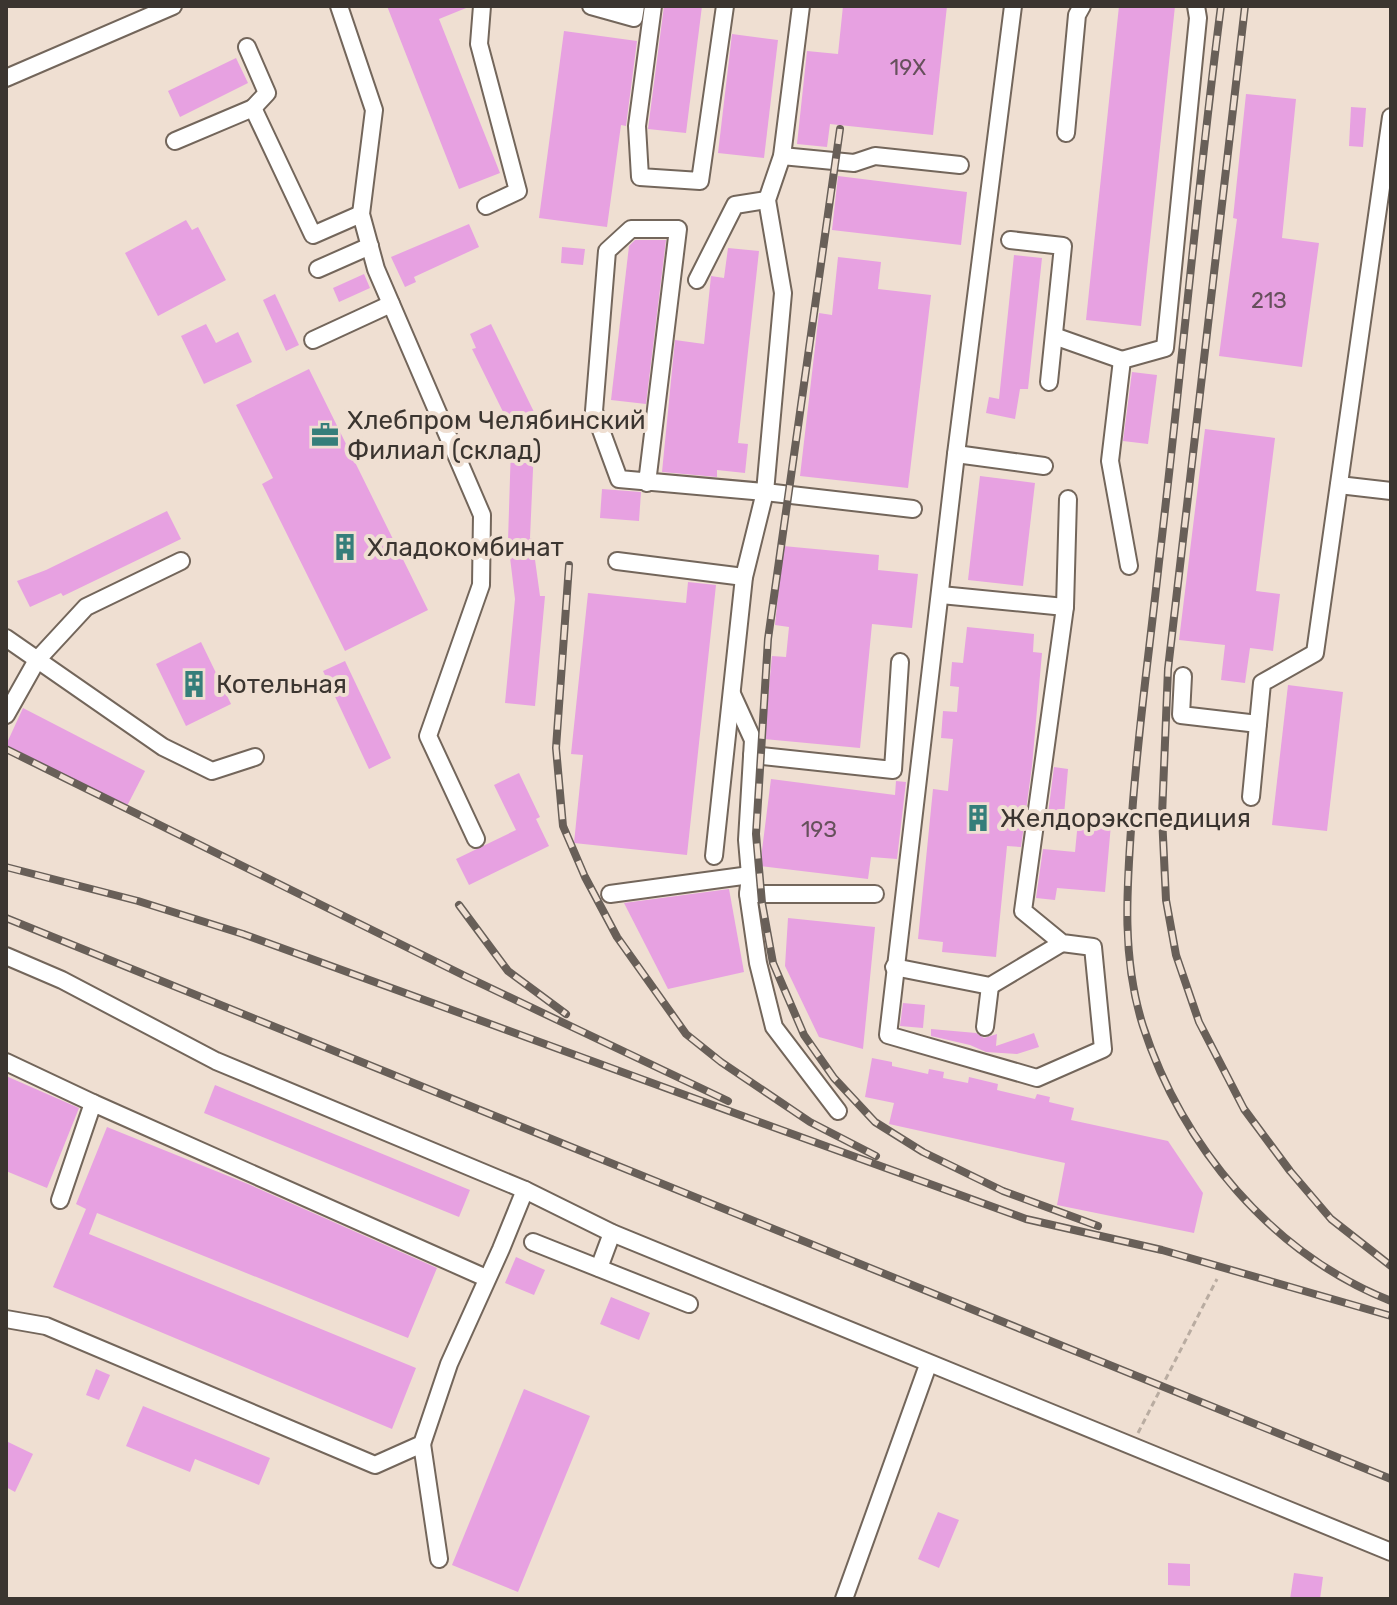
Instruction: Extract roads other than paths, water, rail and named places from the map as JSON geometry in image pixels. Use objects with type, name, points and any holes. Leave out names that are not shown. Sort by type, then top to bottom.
[{"type":"street","points":[[6,78],[173,6]]},
{"type":"street","points":[[339,6],[374,110],[361,214],[376,269],[482,515],[481,585],[428,736],[476,839]]},
{"type":"street","points":[[482,6],[479,44],[518,191],[486,206]]},
{"type":"street","points":[[591,6],[634,18],[636,6]]},
{"type":"street","points":[[653,6],[637,126],[640,177],[700,181],[725,6]]},
{"type":"street","points":[[714,856],[744,577],[765,492],[783,293],[767,200],[782,156],[801,6]]},
{"type":"street","points":[[1013,6],[956,454],[888,1035],[1037,1078],[1103,1049],[1093,947],[1062,943],[1023,911],[1065,607],[1068,499]]},
{"type":"street","points":[[1066,133],[1077,15],[1082,6]]},
{"type":"street","points":[[1054,336],[1122,360],[1165,348],[1198,18],[1196,6]]},
{"type":"street","points":[[175,141],[253,108],[267,93],[247,47]]},
{"type":"street","points":[[253,108],[313,235],[361,214]]},
{"type":"street","points":[[1251,797],[1262,683],[1315,653],[1391,117]]},
{"type":"street","points":[[782,156],[854,163],[875,156],[960,165]]},
{"type":"street","points":[[697,280],[735,205],[767,200]]},
{"type":"street","points":[[647,483],[678,229],[631,229],[607,251],[594,411],[619,479],[647,483],[765,492],[913,509]]},
{"type":"street","points":[[1010,240],[1063,246],[1049,382]]},
{"type":"street","points":[[318,269],[370,246]]},
{"type":"street","points":[[313,340],[391,304]]},
{"type":"street","points":[[1122,360],[1110,461],[1129,566]]},
{"type":"street","points":[[956,454],[1044,466]]},
{"type":"street","points":[[1339,485],[1391,491]]},
{"type":"street","points":[[6,715],[37,660],[86,607],[181,561]]},
{"type":"street","points":[[617,561],[744,577]]},
{"type":"street","points":[[941,595],[1065,607]]},
{"type":"street","points":[[6,638],[163,747],[212,771],[255,757]]},
{"type":"street","points":[[752,755],[893,770],[900,662]]},
{"type":"street","points":[[1183,676],[1181,715],[1258,724]]},
{"type":"street","points":[[731,692],[753,740],[747,840],[748,894],[758,963],[774,1027],[838,1111]]},
{"type":"street","points":[[610,894],[750,875]]},
{"type":"street","points":[[748,894],[875,894]]},
{"type":"street","points":[[894,967],[990,986],[1062,943]]},
{"type":"street","points":[[6,956],[62,980],[216,1061],[525,1190],[612,1233],[928,1365],[1391,1552]]},
{"type":"street","points":[[985,1027],[990,986]]},
{"type":"street","points":[[6,1062],[486,1278]]},
{"type":"street","points":[[60,1200],[93,1103]]},
{"type":"street","points":[[439,1559],[422,1444],[449,1364],[525,1190]]},
{"type":"street","points":[[599,1268],[612,1233]]},
{"type":"street","points":[[533,1242],[689,1304]]},
{"type":"street","points":[[6,1319],[46,1326],[375,1465],[422,1444]]},
{"type":"street","points":[[844,1599],[928,1365]]},
{"type":"railway","points":[[1221,6],[1135,783],[1127,895],[1131,974],[1143,1026],[1181,1113],[1237,1191],[1271,1225],[1308,1255],[1348,1281],[1391,1301]]},
{"type":"railway","points":[[1245,6],[1168,669],[1162,816],[1166,900],[1176,955],[1199,1022],[1244,1109],[1331,1219],[1391,1266]]},
{"type":"railway","points":[[840,129],[768,639],[756,834],[762,903],[773,963],[804,1035],[834,1078],[875,1122],[923,1152],[1003,1191],[1098,1226]]},
{"type":"railway","points":[[569,565],[556,748],[563,826],[585,877],[617,937],[686,1034],[721,1062],[810,1122],[876,1156]]},
{"type":"railway","points":[[6,749],[465,976],[728,1101]]},
{"type":"railway","points":[[6,867],[138,901],[243,934],[1026,1219],[1162,1250],[1391,1316]]},
{"type":"railway","points":[[459,905],[508,971],[566,1014]]},
{"type":"railway","points":[[6,918],[1391,1479]]},
{"type":"place","name":"Хлебпром Челябинский Филиал (склад)","points":[[325,435]]},
{"type":"place","name":"Хладокомбинат","points":[[345,547]]},
{"type":"place","name":"Котельная","points":[[194,684]]},
{"type":"place","name":"Желдорэкспедиция","points":[[978,818]]}]
